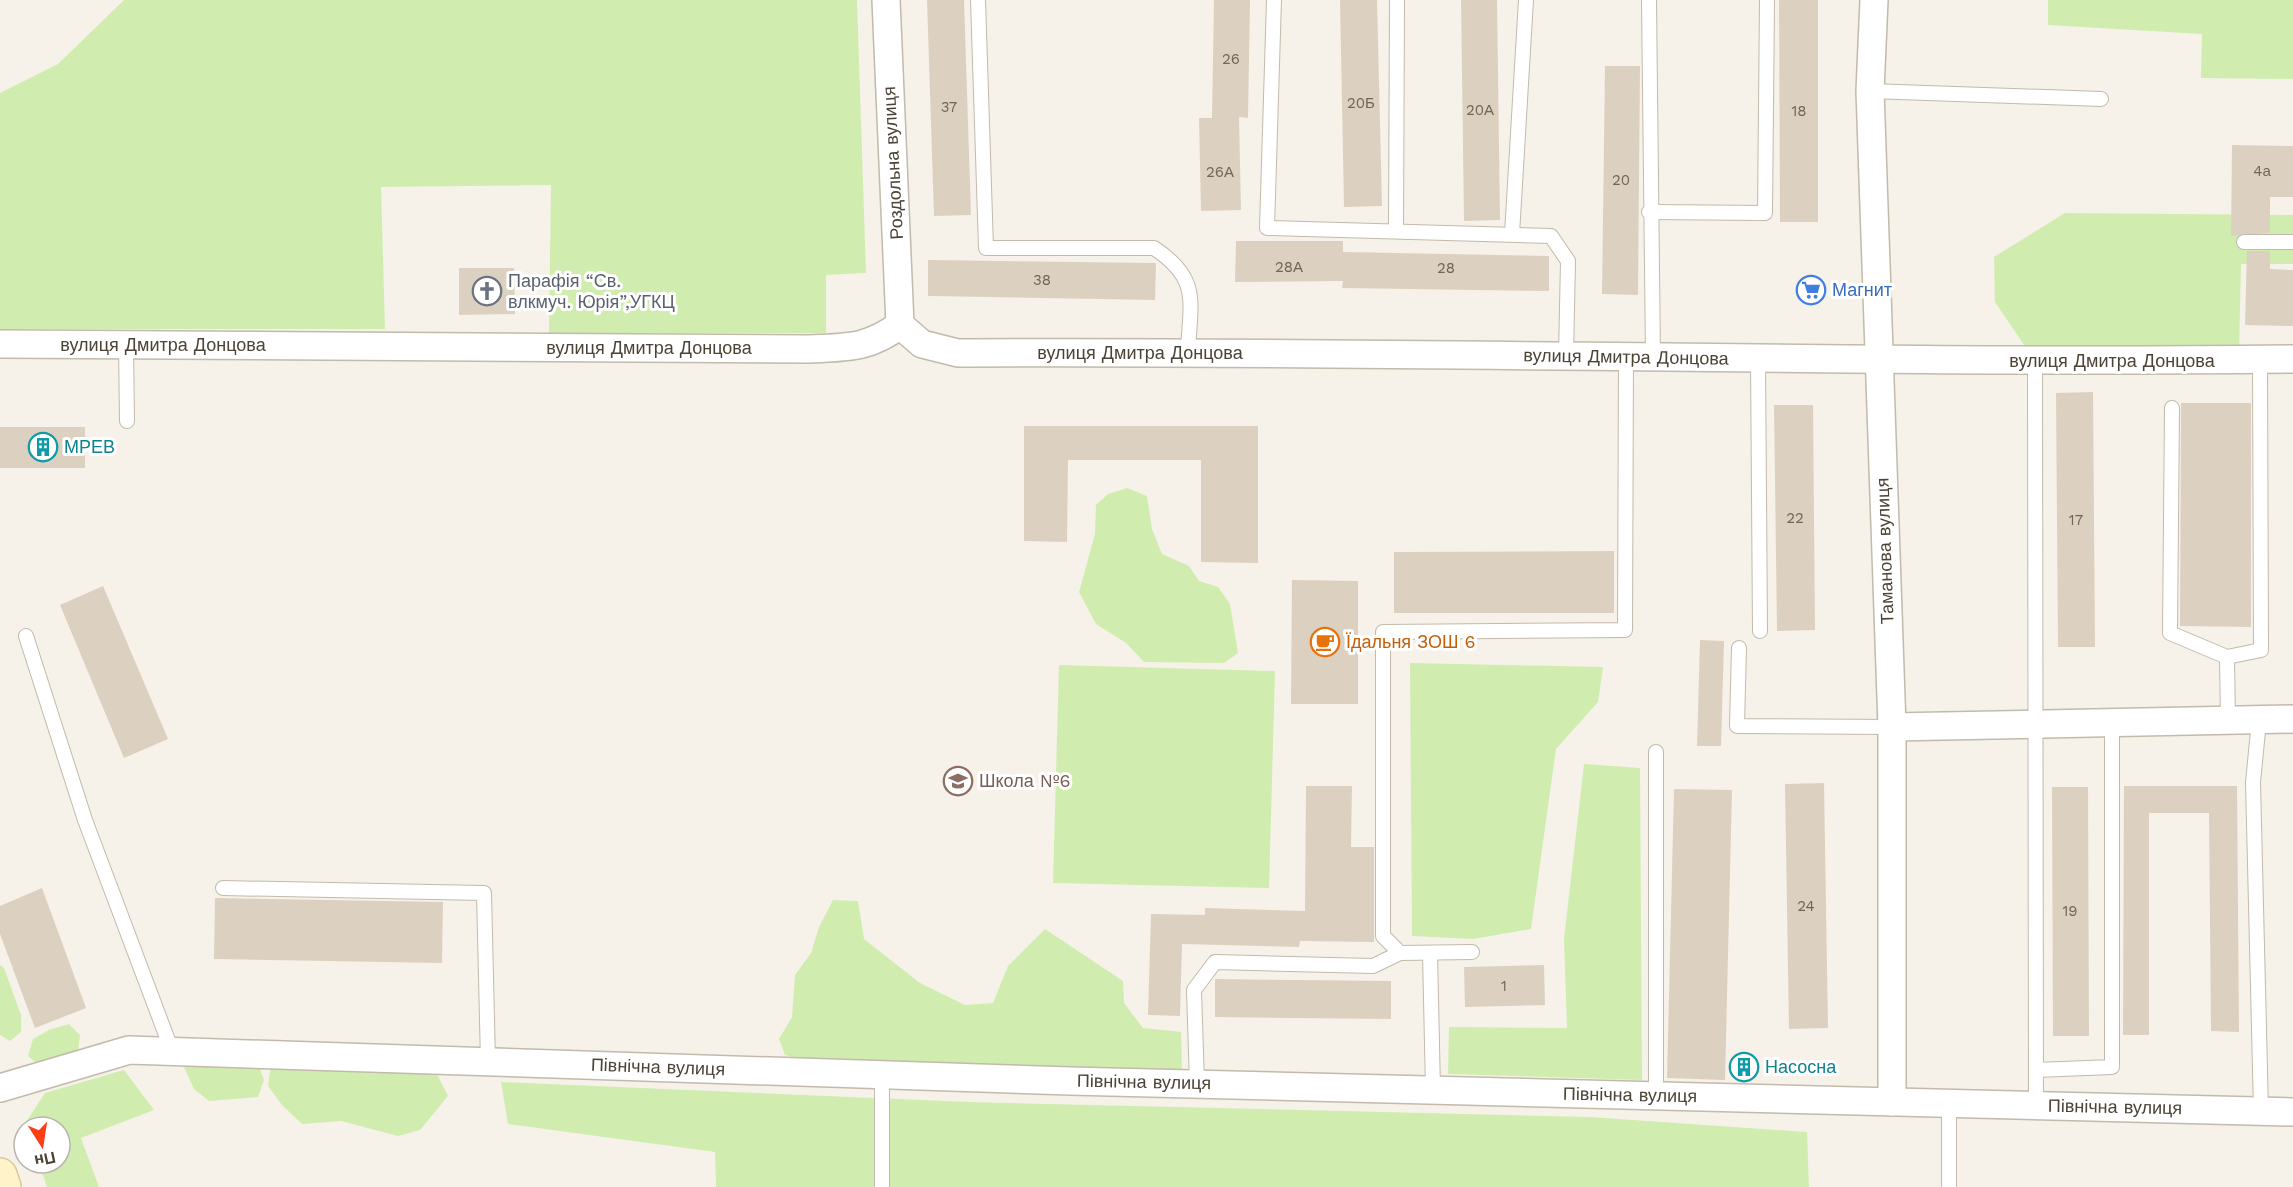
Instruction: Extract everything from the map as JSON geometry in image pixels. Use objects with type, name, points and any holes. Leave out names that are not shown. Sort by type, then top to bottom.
[{"type":"main road","points":[[0,1175],[4,1187]]},
{"type":"street","name":"Роздольна вулиця","points":[[886,0],[900,325]]},
{"type":"street","name":"Таманова вулиця","points":[[1874,0],[1870,91],[1892,727],[1892,1102]]},
{"type":"street","name":"вулиця Дмитра Донцова","points":[[0,344],[809,349],[855,346],[879,340],[900,325],[922,344],[958,353],[1188,352],[2035,361],[2293,359]]},
{"type":"street","points":[[1892,727],[2293,720]]},
{"type":"street","name":"Північна вулиця","points":[[0,1088],[129,1050],[1197,1084],[2293,1112]]},
{"type":"lane","points":[[978,0],[986,248],[1154,248],[1174,262],[1191,287],[1188,352]]},
{"type":"lane","points":[[1274,0],[1267,228],[1551,236],[1568,261],[1566,356]]},
{"type":"lane","points":[[1396,231],[1397,0]]},
{"type":"lane","points":[[1512,234],[1526,0]]},
{"type":"lane","points":[[1649,0],[1649,212],[1653,357]]},
{"type":"lane","points":[[1649,212],[1765,213],[1767,0]]},
{"type":"lane","points":[[1870,91],[2101,99]]},
{"type":"lane","points":[[2244,242],[2293,242]]},
{"type":"lane","points":[[126,345],[128,421]]},
{"type":"lane","points":[[1400,953],[1383,936],[1383,632],[1625,630],[1626,357]]},
{"type":"lane","points":[[1758,359],[1760,631]]},
{"type":"lane","points":[[2172,408],[2170,633],[2227,657],[2261,650],[2260,360]]},
{"type":"lane","points":[[2035,361],[2036,1105]]},
{"type":"lane","points":[[26,636],[85,820],[172,1051]]},
{"type":"lane","points":[[1739,648],[1737,726],[1892,727]]},
{"type":"lane","points":[[2227,657],[2228,721]]},
{"type":"lane","points":[[2259,721],[2253,782],[2261,1111]]},
{"type":"lane","points":[[2036,1070],[2112,1067],[2112,722]]},
{"type":"lane","points":[[1656,752],[1656,1096]]},
{"type":"lane","points":[[223,888],[484,893],[488,1062]]},
{"type":"lane","points":[[1197,1084],[1194,990],[1215,962],[1373,966],[1400,953],[1472,952]]},
{"type":"lane","points":[[1430,953],[1432,1090]]},
{"type":"lane","points":[[882,1074],[882,1187]]},
{"type":"lane","points":[[1949,1103],[1949,1187]]},
{"type":"green space","points":[[124,0],[857,0],[866,273],[826,275],[826,333],[549,333],[551,185],[381,187],[385,329],[0,329],[0,93],[58,64]]},
{"type":"green space","points":[[2048,0],[2293,0],[2293,79],[2201,78],[2202,34],[2048,25]]},
{"type":"green space","points":[[2065,213],[2293,215],[2293,264],[2241,264],[2239,353],[2031,355],[1995,302],[1994,257]]},
{"type":"green space","points":[[1127,488],[1147,496],[1152,529],[1162,554],[1189,566],[1199,581],[1218,587],[1230,604],[1238,653],[1224,663],[1144,662],[1126,643],[1096,624],[1079,592],[1095,534],[1096,505],[1108,494]]},
{"type":"green space","points":[[1410,663],[1603,667],[1598,702],[1556,749],[1531,929],[1473,939],[1412,936]]},
{"type":"green space","points":[[1059,665],[1275,671],[1269,888],[1053,883]]},
{"type":"green space","points":[[1584,764],[1640,768],[1642,1080],[1448,1074],[1449,1027],[1567,1028],[1564,939]]},
{"type":"green space","points":[[833,900],[858,901],[864,939],[920,983],[965,1005],[993,1003],[1008,966],[1045,929],[1123,981],[1124,1003],[1143,1028],[1181,1032],[1182,1073],[808,1061],[785,1055],[779,1039],[792,1017],[795,975],[811,953],[819,927]]},
{"type":"green space","points":[[0,965],[4,968],[21,1015],[21,1032],[10,1041],[0,1035]]},
{"type":"green space","points":[[69,1024],[80,1035],[78,1051],[48,1066],[35,1062],[28,1056],[33,1039],[49,1030]]},
{"type":"green space","points":[[192,1063],[259,1066],[264,1080],[258,1097],[209,1101],[194,1089],[184,1067]]},
{"type":"green space","points":[[271,1065],[434,1068],[448,1096],[420,1130],[398,1136],[341,1121],[302,1124],[282,1105],[268,1086]]},
{"type":"green space","points":[[124,1070],[154,1110],[81,1138],[99,1187],[47,1187],[43,1175],[72,1175],[72,1115],[31,1115],[45,1093]]},
{"type":"green space","points":[[501,1082],[969,1102],[1590,1117],[1807,1132],[1809,1187],[716,1187],[715,1152],[508,1124]]},
{"type":"building","points":[[927,0],[964,0],[971,215],[934,216]]},
{"type":"building","points":[[1214,0],[1250,0],[1248,118],[1239,117],[1241,210],[1201,211],[1199,118],[1212,118]]},
{"type":"building","points":[[1340,0],[1377,0],[1382,206],[1344,207]]},
{"type":"building","points":[[1461,0],[1497,0],[1500,220],[1464,221]]},
{"type":"building","points":[[1779,0],[1818,0],[1818,222],[1780,222]]},
{"type":"building","points":[[1605,66],[1640,66],[1638,295],[1602,294]]},
{"type":"building","points":[[2232,145],[2293,146],[2293,197],[2270,197],[2270,233],[2231,236]]},
{"type":"building","points":[[1236,241],[1343,241],[1343,252],[1549,256],[1549,291],[1342,288],[1343,281],[1235,282]]},
{"type":"building","points":[[2247,251],[2270,251],[2270,269],[2293,270],[2293,326],[2245,325]]},
{"type":"building","points":[[928,260],[1156,263],[1155,300],[928,296]]},
{"type":"building","name":"Парафія “Св. влкмуч. Юрія”,УГКЦ","points":[[459,268],[514,268],[515,314],[459,315]]},
{"type":"building","points":[[2093,392],[2095,647],[2058,647],[2056,393]]},
{"type":"building","points":[[2181,403],[2251,403],[2251,627],[2180,626]]},
{"type":"building","points":[[1774,405],[1813,405],[1815,630],[1777,631]]},
{"type":"building","points":[[1024,426],[1258,426],[1258,563],[1201,562],[1201,460],[1068,460],[1067,542],[1024,541]]},
{"type":"building","name":"МРЕВ","points":[[0,427],[85,427],[85,468],[0,468]]},
{"type":"building","points":[[1614,551],[1614,613],[1394,613],[1394,552]]},
{"type":"building","name":"Їдальня ЗОШ 6","points":[[1292,580],[1358,581],[1358,704],[1291,704]]},
{"type":"building","points":[[103,586],[168,739],[124,758],[60,605]]},
{"type":"building","points":[[1700,640],[1724,641],[1721,746],[1697,746]]},
{"type":"building","points":[[1824,783],[1828,1028],[1789,1029],[1785,784]]},
{"type":"building","points":[[1306,786],[1352,786],[1351,847],[1374,847],[1374,942],[1300,941],[1299,947],[1182,944],[1180,1016],[1148,1015],[1151,914],[1205,915],[1205,908],[1305,911]]},
{"type":"building","points":[[2124,786],[2237,786],[2239,1032],[2211,1031],[2209,813],[2149,813],[2149,1035],[2123,1035]]},
{"type":"building","points":[[2052,787],[2088,787],[2089,1036],[2053,1036]]},
{"type":"building","points":[[1674,789],[1732,790],[1725,1080],[1667,1078]]},
{"type":"building","points":[[42,888],[86,1008],[35,1028],[0,934],[0,906]]},
{"type":"building","points":[[215,898],[443,902],[442,963],[214,959]]},
{"type":"building","points":[[1544,965],[1545,1005],[1465,1007],[1464,967]]},
{"type":"building","points":[[1215,979],[1391,981],[1391,1019],[1215,1017]]},
{"type":"place","name":"Магнит","points":[[1811,290]]},
{"type":"place","name":"Парафія “Св. влкмуч. Юрія”,УГКЦ","points":[[487,291]]},
{"type":"place","name":"МРЕВ","points":[[43,447]]},
{"type":"place","name":"Їдальня ЗОШ 6","points":[[1325,642]]},
{"type":"place","name":"Школа №6","points":[[958,781]]},
{"type":"place","name":"Насосна","points":[[1744,1067]]}]
